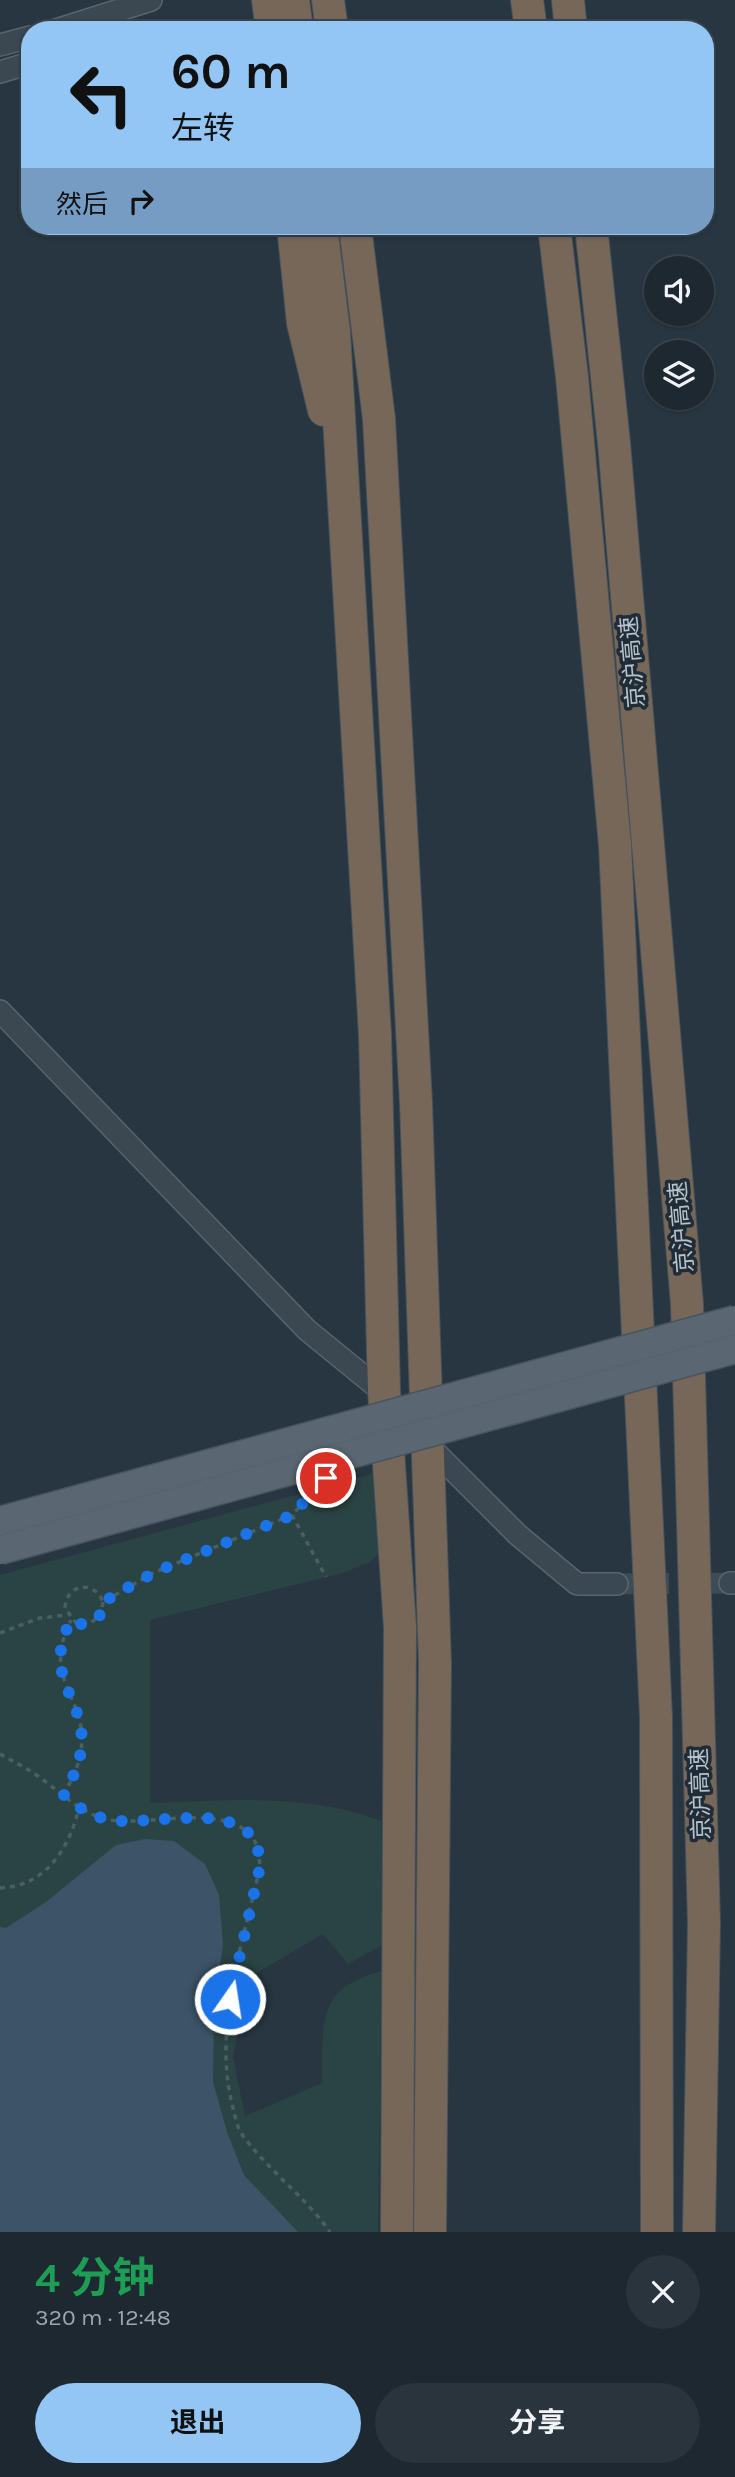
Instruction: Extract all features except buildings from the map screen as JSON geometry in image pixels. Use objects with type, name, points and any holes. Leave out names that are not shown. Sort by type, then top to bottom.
[{"type":"highway","points":[[268,0],[271,21]]},
{"type":"highway","points":[[293,0],[296,21]]},
{"type":"highway","points":[[328,0],[331,21]]},
{"type":"highway","points":[[527,0],[530,21]]},
{"type":"highway","points":[[568,0],[570,21]]},
{"type":"highway","points":[[294,235],[303,323],[343,493]]},
{"type":"highway","points":[[322,235],[334,332],[374,1035],[384,1391],[400,1627],[397,2232]]},
{"type":"highway","points":[[356,235],[379,433],[416,1103],[435,1663],[430,2232]]},
{"type":"highway","name":"京沪高速","points":[[555,235],[572,377],[615,845],[656,1717],[657,2232]]},
{"type":"highway","name":"京沪高速","points":[[592,235],[614,443],[687,1304],[704,1923],[699,2232]]},
{"type":"main road","points":[[0,1521],[735,1320]]},
{"type":"main road","points":[[0,1550],[735,1349]]},
{"type":"street","points":[[84,21],[151,0]]},
{"type":"street","points":[[0,46],[21,40]]},
{"type":"street","points":[[0,72],[21,66]]},
{"type":"street","points":[[0,1011],[307,1330],[384,1391],[427,1444],[517,1535],[577,1584],[617,1584]]},
{"type":"path","points":[[103,1602],[153,1573],[292,1515],[326,1478]]},
{"type":"path","points":[[292,1515],[326,1577]]},
{"type":"path","points":[[89,1587],[96,1591],[103,1602],[101,1615],[96,1621],[83,1625],[71,1620],[67,1615],[66,1597],[76,1588],[89,1587]]},
{"type":"path","points":[[0,1633],[40,1618],[67,1615]]},
{"type":"path","points":[[64,1795],[77,1770],[82,1747],[76,1714],[58,1664],[61,1641],[71,1620]]},
{"type":"path","points":[[0,1754],[64,1795],[79,1808],[106,1819],[144,1822],[196,1817],[223,1820],[245,1831],[257,1845],[260,1867],[229,2009],[226,2066],[231,2099],[239,2130],[254,2150],[318,2215],[330,2232]]},
{"type":"path","points":[[0,1888],[15,1888],[51,1866],[69,1840],[79,1808]]},
{"type":"green space","points":[[380,1472],[383,1549],[370,1562],[343,1573],[150,1620],[150,1803],[238,1800],[296,1802],[353,1812],[381,1821],[386,1943],[348,1964],[323,1934],[248,1978],[233,2057],[245,2116],[322,2083],[323,2033],[328,2008],[342,1989],[382,1970],[378,2232],[0,2232],[0,1575]]},
{"type":"water","points":[[145,1839],[174,1841],[205,1864],[219,1895],[223,1945],[214,2009],[213,2082],[227,2132],[244,2175],[298,2232],[0,2232],[0,1927],[6,1928],[46,1902],[116,1845]]},
{"type":"tunnel","points":[[617,1584],[730,1583]]},
{"type":"route","points":[[230,1999],[260,1867],[257,1845],[245,1831],[223,1820],[196,1817],[144,1822],[106,1819],[79,1808],[64,1795],[77,1770],[82,1747],[76,1714],[58,1664],[61,1641],[71,1620],[83,1625],[96,1621],[101,1615],[103,1602],[153,1573],[206,1548],[292,1515],[326,1478]]}]
